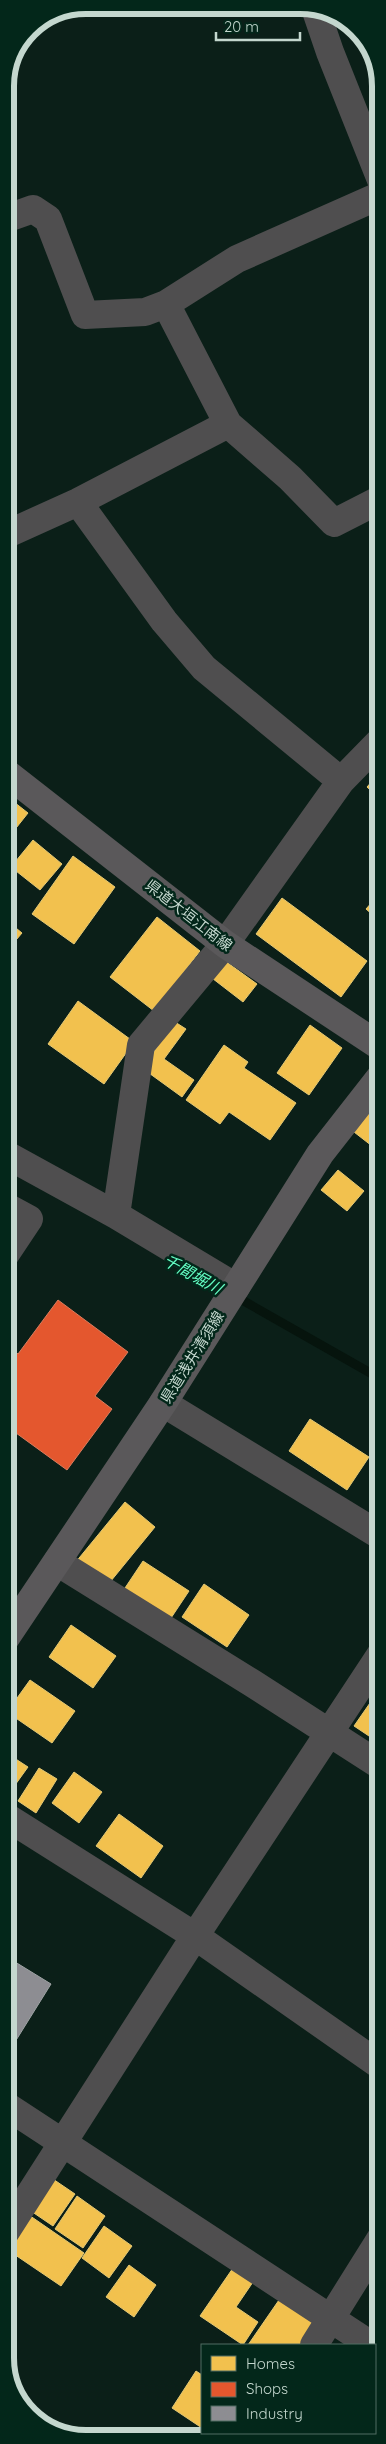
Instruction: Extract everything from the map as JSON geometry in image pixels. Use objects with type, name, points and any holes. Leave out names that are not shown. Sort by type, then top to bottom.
[{"type":"main road","name":"県道大垣江南線","points":[[14,779],[225,944],[372,1041]]},
{"type":"main road","name":"県道浅井清須線","points":[[14,1626],[163,1404],[320,1154],[372,1088]]},
{"type":"street","points":[[318,16],[372,157]]},
{"type":"street","points":[[14,216],[33,209],[48,219],[85,315],[145,312],[166,304],[237,259],[372,200]]},
{"type":"street","points":[[166,304],[228,424],[290,478],[334,523],[372,504]]},
{"type":"street","points":[[14,531],[78,502],[228,424]]},
{"type":"street","points":[[78,502],[164,621],[204,668],[341,781]]},
{"type":"street","points":[[116,1215],[141,1045],[225,944],[341,781],[372,749]]},
{"type":"street","points":[[14,1159],[116,1215],[231,1296]]},
{"type":"street","points":[[14,1211],[29,1219],[14,1242]]},
{"type":"street","points":[[163,1404],[372,1531]]},
{"type":"street","points":[[57,1562],[372,1760]]},
{"type":"street","points":[[14,2219],[195,1936],[372,1668]]},
{"type":"street","points":[[14,1822],[195,1936],[372,2060]]},
{"type":"street","points":[[14,2111],[369,2344]]},
{"type":"street","points":[[315,2344],[372,2253]]},
{"type":"building: Homes","points":[[372,781],[372,792],[367,787]]},
{"type":"building: Homes","points":[[14,802],[28,813],[14,831]]},
{"type":"building: Homes","points":[[33,840],[62,864],[40,890],[14,869],[14,863]]},
{"type":"building: Homes","points":[[73,856],[115,887],[74,944],[32,914]]},
{"type":"building: Homes","points":[[282,898],[367,961],[341,997],[256,934]]},
{"type":"building: Homes","points":[[372,902],[372,914],[366,909]]},
{"type":"building: Homes","points":[[157,917],[200,951],[154,1011],[110,977]]},
{"type":"building: Homes","points":[[14,926],[22,933],[14,942]]},
{"type":"building: Homes","points":[[221,958],[257,984],[243,1002],[208,975]]},
{"type":"building: Homes","points":[[78,1001],[134,1042],[104,1084],[48,1044]]},
{"type":"building: Homes","points":[[175,1022],[186,1029],[164,1059],[194,1080],[182,1097],[142,1068]]},
{"type":"building: Homes","points":[[310,1025],[342,1048],[309,1095],[277,1073]]},
{"type":"building: Homes","points":[[224,1045],[248,1062],[244,1068],[296,1103],[270,1140],[229,1112],[220,1124],[186,1100]]},
{"type":"building: Homes","points":[[372,1109],[372,1146],[354,1132]]},
{"type":"building: Homes","points":[[338,1170],[364,1191],[347,1211],[321,1190]]},
{"type":"building: Homes","points":[[310,1419],[369,1457],[347,1490],[289,1451]]},
{"type":"building: Homes","points":[[125,1502],[155,1527],[106,1587],[75,1563]]},
{"type":"building: Homes","points":[[143,1561],[189,1591],[167,1624],[121,1594]]},
{"type":"building: Homes","points":[[204,1584],[249,1615],[227,1647],[182,1617]]},
{"type":"building: Homes","points":[[71,1625],[116,1656],[93,1688],[49,1657]]},
{"type":"building: Homes","points":[[30,1680],[75,1711],[52,1743],[14,1717],[14,1702]]},
{"type":"building: Homes","points":[[372,1700],[372,1738],[354,1726]]},
{"type":"building: Homes","points":[[14,1758],[28,1767],[14,1786]]},
{"type":"building: Homes","points":[[39,1768],[57,1779],[36,1813],[18,1801]]},
{"type":"building: Homes","points":[[74,1772],[102,1792],[79,1823],[52,1803]]},
{"type":"building: Homes","points":[[119,1814],[163,1846],[141,1878],[96,1846]]},
{"type":"building: Homes","points":[[47,2175],[75,2194],[53,2226],[25,2207]]},
{"type":"building: Homes","points":[[77,2196],[105,2216],[83,2248],[55,2229]]},
{"type":"building: Homes","points":[[26,2213],[84,2253],[61,2286],[14,2254],[14,2230]]},
{"type":"building: Homes","points":[[104,2226],[132,2246],[109,2278],[82,2258]]},
{"type":"building: Homes","points":[[129,2265],[156,2285],[134,2317],[106,2297]]},
{"type":"building: Homes","points":[[233,2268],[253,2282],[236,2307],[258,2322],[244,2344],[200,2316]]},
{"type":"building: Homes","points":[[279,2300],[316,2324],[303,2344],[249,2344]]},
{"type":"building: Homes","points":[[196,2371],[201,2374],[201,2427],[172,2408]]},
{"type":"building: Shops","points":[[58,1300],[128,1352],[95,1396],[112,1409],[67,1470],[14,1432],[14,1351],[18,1354]]},
{"type":"building: Industry","points":[[14,1961],[51,1984],[14,2044]]},
{"type":"waterway","name":"千間堀川","points":[[235,1296],[372,1374]]}]
